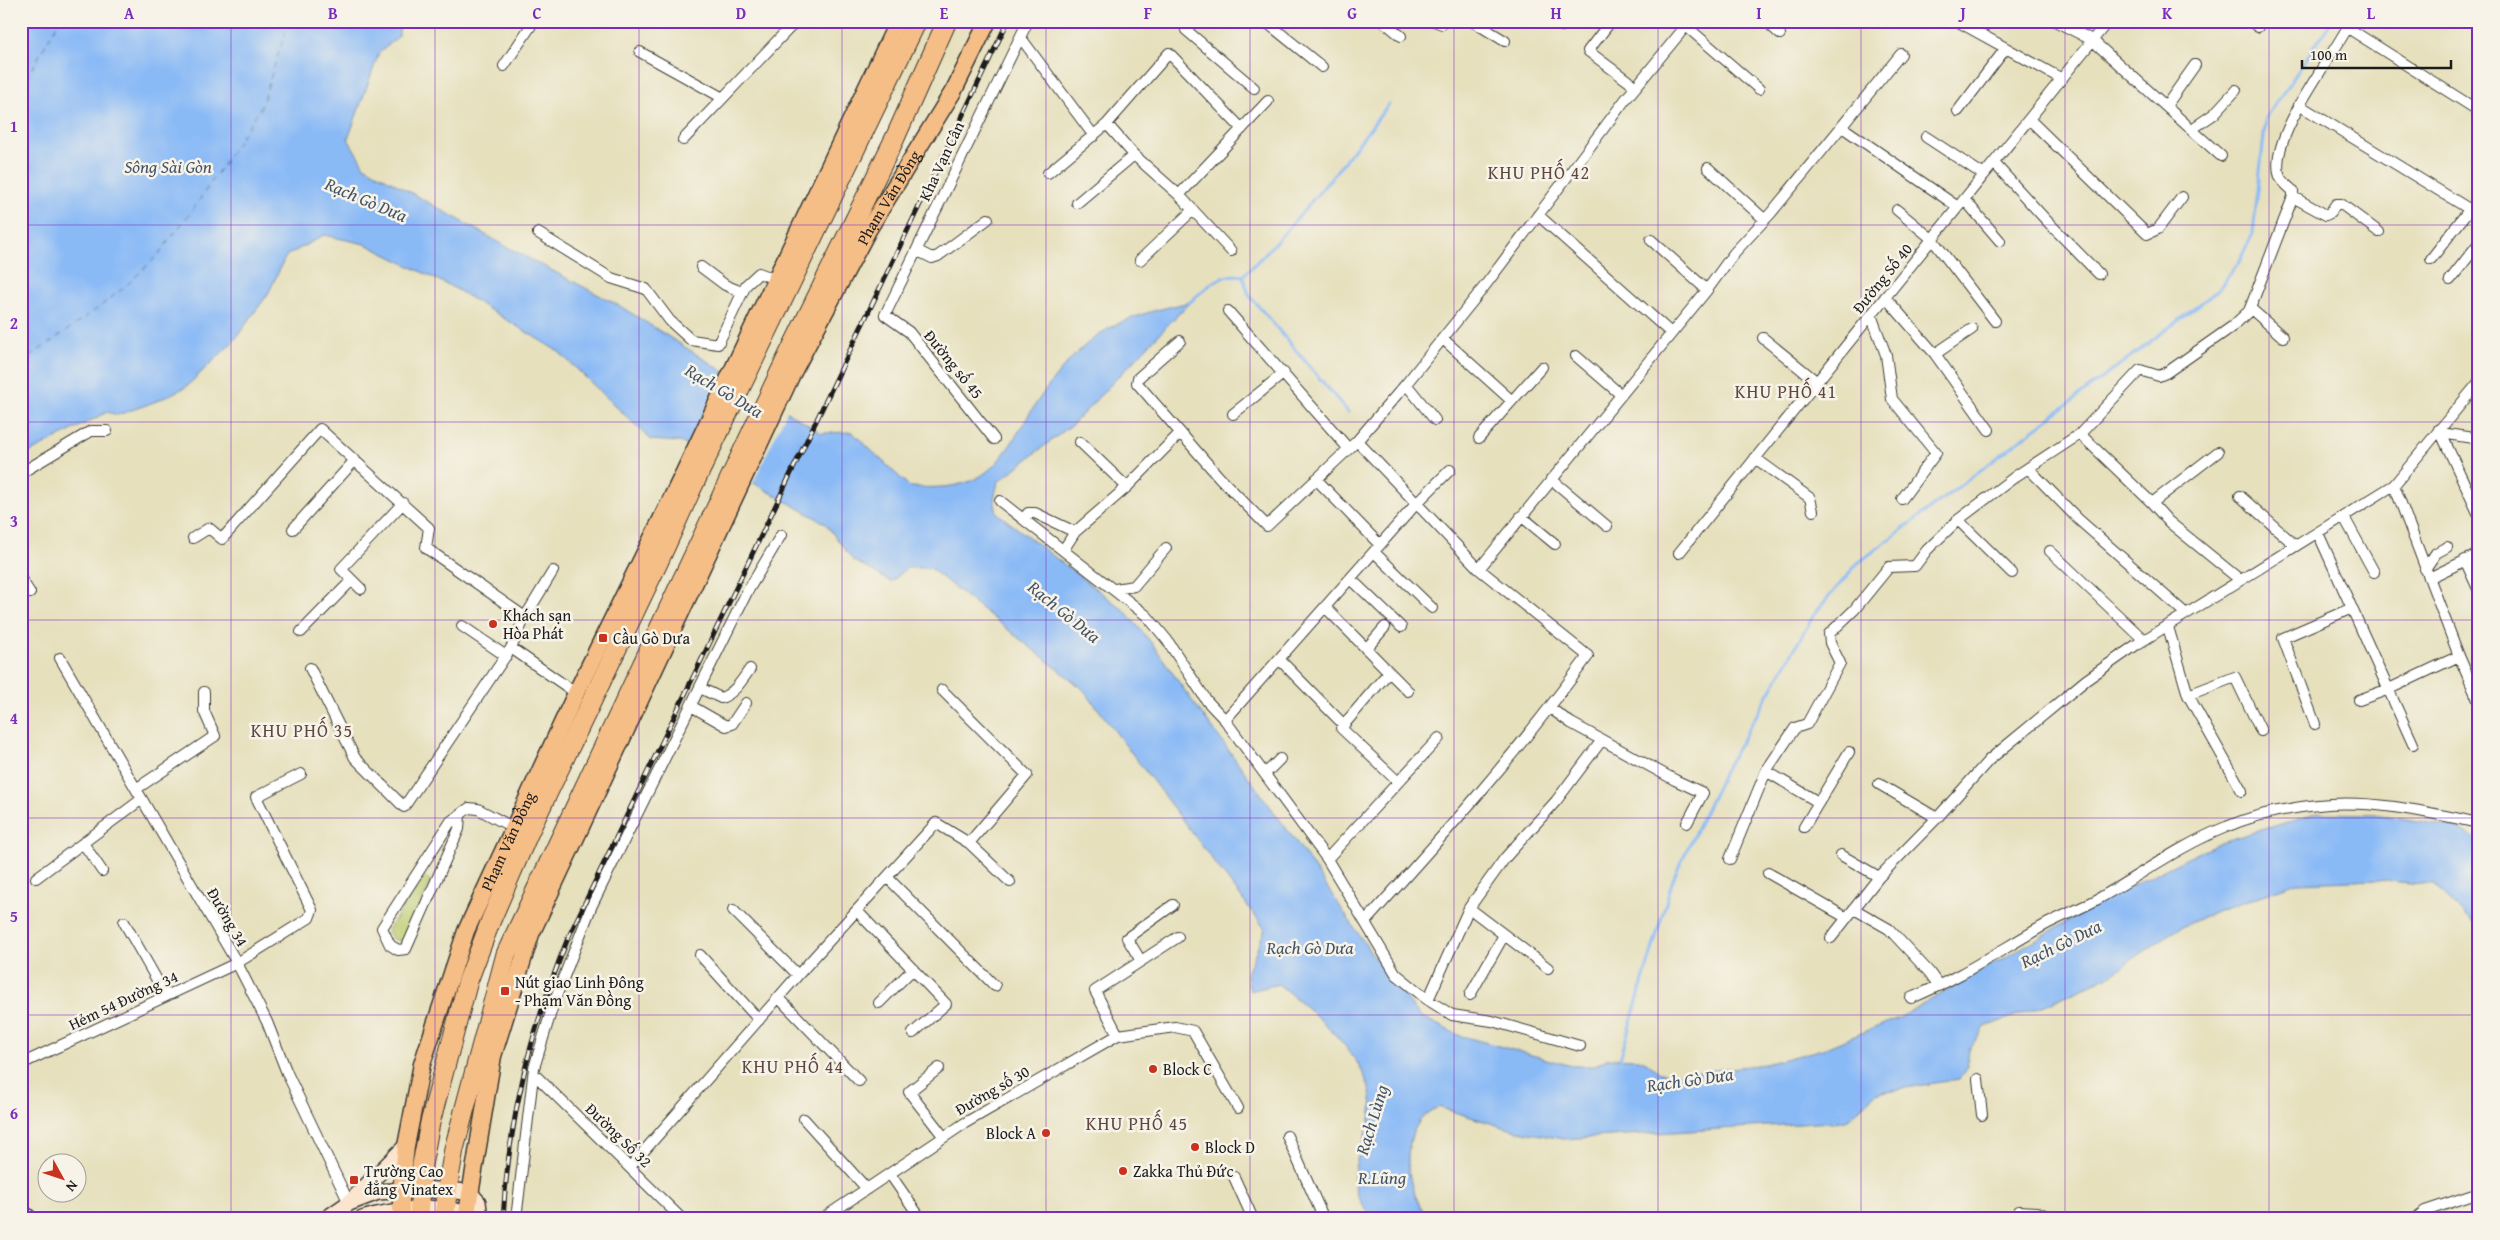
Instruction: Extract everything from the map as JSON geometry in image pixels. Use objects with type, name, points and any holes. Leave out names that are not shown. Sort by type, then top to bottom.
[{"type":"highway","points":[[685,487],[748,354],[918,21]]},
{"type":"highway","name":"Phạm Văn Đồng","points":[[786,372],[795,343],[895,138],[947,21]]},
{"type":"highway","points":[[445,1215],[447,1189],[454,1149],[506,954],[724,505],[786,372]]},
{"type":"highway","name":"Phạm Văn Đồng","points":[[410,1214],[420,1189],[430,1124],[468,981],[486,932],[529,832],[657,565],[685,487]]},
{"type":"main road","points":[[748,354],[775,279],[898,21]]},
{"type":"main road","name":"Phạm Văn Đồng","points":[[786,372],[831,299],[868,230],[954,90],[988,21]]},
{"type":"main road","points":[[795,343],[831,299]]},
{"type":"main road","name":"Phạm Văn Đồng","points":[[410,1214],[401,1191],[406,1146],[430,1035],[466,931],[576,693],[685,487]]},
{"type":"main road","points":[[474,1216],[469,1192],[493,1056],[531,934],[724,505]]},
{"type":"main road","points":[[466,931],[486,932]]},
{"type":"main road","points":[[326,1219],[349,1203],[430,1124]]},
{"type":"main road","points":[[474,1216],[476,1153]]},
{"type":"main road","points":[[349,1203],[378,1192],[447,1189],[469,1192]]},
{"type":"main road","points":[[21,1211],[30,1219]]},
{"type":"main road","points":[[362,1219],[410,1214],[474,1216]]},
{"type":"street","points":[[504,66],[534,21]]},
{"type":"street","points":[[683,140],[796,21]]},
{"type":"street","name":"Kha Vạn Cân","points":[[885,315],[918,251],[1028,21]]},
{"type":"street","points":[[1194,21],[1186,30],[1254,88]]},
{"type":"street","points":[[1265,21],[1322,67]]},
{"type":"street","points":[[1382,21],[1401,36]]},
{"type":"street","points":[[1472,21],[1505,41]]},
{"type":"street","points":[[1612,21],[1588,51],[1636,87]]},
{"type":"street","points":[[1766,21],[1780,34]]},
{"type":"street","points":[[1957,21],[2062,79]]},
{"type":"street","points":[[2055,21],[2092,40],[2221,156]]},
{"type":"street","name":"Đường Số 40","points":[[1679,553],[2108,21]]},
{"type":"street","points":[[1180,341],[1138,378],[1137,383],[1219,477],[1267,526],[1357,441],[1443,340],[1636,87],[1688,24],[1759,90]]},
{"type":"street","points":[[1730,859],[1766,771],[1795,728],[1807,724],[1840,663],[1830,643],[1829,634],[1854,610],[1889,567],[1915,566],[1927,550],[1958,520],[2028,468],[2080,434],[2140,370],[2159,376],[2166,373],[2233,326],[2250,308],[2293,197],[2293,191],[2280,179],[2277,164],[2282,145],[2299,105],[2349,25],[2479,111]]},
{"type":"street","points":[[1020,38],[1094,136]]},
{"type":"street","points":[[1958,111],[2006,48]]},
{"type":"street","points":[[640,52],[722,98]]},
{"type":"street","points":[[1048,173],[1107,124],[1169,53],[1242,129]]},
{"type":"street","points":[[1479,570],[1620,394],[1707,290],[1734,253],[1765,220],[1842,127],[1873,85],[1901,54]]},
{"type":"street","points":[[2166,106],[2195,66]]},
{"type":"street","points":[[2192,129],[2214,114],[2236,90]]},
{"type":"street","points":[[1178,194],[1268,101]]},
{"type":"street","points":[[2299,105],[2479,216]]},
{"type":"street","points":[[2029,119],[2147,234],[2158,229],[2182,197]]},
{"type":"street","points":[[1107,124],[1134,155],[1178,194],[1231,251]]},
{"type":"street","points":[[1842,127],[1961,203],[2000,241]]},
{"type":"street","points":[[1926,137],[1984,175]]},
{"type":"street","points":[[1077,203],[1134,155]]},
{"type":"street","points":[[1994,162],[2046,220],[2099,274]]},
{"type":"street","points":[[1708,168],[1765,220]]},
{"type":"street","points":[[2293,197],[2326,214],[2330,213],[2336,204],[2341,204],[2379,232]]},
{"type":"street","points":[[1140,260],[1193,210]]},
{"type":"street","points":[[1897,210],[1932,239],[1996,321]]},
{"type":"street","points":[[2431,259],[2469,210]]},
{"type":"street","points":[[1538,215],[1671,333]]},
{"type":"street","points":[[918,251],[932,258],[938,256],[988,219]]},
{"type":"street","points":[[538,233],[611,278],[646,289],[670,321],[691,340],[718,344],[746,285],[759,273],[775,279]]},
{"type":"street","points":[[1651,240],[1707,290]]},
{"type":"street","points":[[2450,280],[2479,243]]},
{"type":"street","points":[[701,267],[725,285],[742,292]]},
{"type":"street","points":[[1885,297],[1935,354],[1989,430]]},
{"type":"street","points":[[2250,308],[2283,337]]},
{"type":"street","points":[[1228,311],[1348,448]]},
{"type":"street","name":"Đường số 45","points":[[885,315],[909,332],[994,439]]},
{"type":"street","points":[[1871,315],[1886,355],[1892,399],[1936,454],[1902,499]]},
{"type":"street","points":[[1935,354],[1972,329]]},
{"type":"street","points":[[1763,338],[1817,382]]},
{"type":"street","points":[[1443,340],[1512,401]]},
{"type":"street","points":[[1576,356],[1620,394]]},
{"type":"street","points":[[1479,438],[1542,368]]},
{"type":"street","points":[[1233,414],[1284,373]]},
{"type":"street","points":[[1831,938],[1879,877],[1937,818],[1989,760],[2086,680],[2144,640],[2239,579],[2394,486],[2479,382]]},
{"type":"street","points":[[1406,384],[1435,420]]},
{"type":"street","points":[[194,538],[209,528],[222,539],[320,429],[430,528],[426,548],[525,617]]},
{"type":"street","points":[[21,473],[91,430],[107,431]]},
{"type":"street","points":[[2440,431],[2479,439]]},
{"type":"street","points":[[2440,431],[2479,515]]},
{"type":"street","points":[[1064,549],[1075,532],[1127,487],[1180,433]]},
{"type":"street","points":[[2080,434],[2152,503],[2169,522],[2239,579]]},
{"type":"street","points":[[1357,441],[1479,570],[1588,656],[1550,708],[1445,833],[1366,921]]},
{"type":"street","points":[[1080,442],[1127,487]]},
{"type":"street","points":[[2152,503],[2218,452]]},
{"type":"street","points":[[1755,458],[1810,498],[1813,511]]},
{"type":"street","points":[[293,530],[355,460]]},
{"type":"street","points":[[2028,468],[2078,519],[2186,614]]},
{"type":"street","points":[[1225,720],[1254,684],[1326,608],[1416,504],[1450,470]]},
{"type":"street","points":[[1316,479],[1432,608]]},
{"type":"street","points":[[1551,479],[1606,526]]},
{"type":"street","points":[[2394,486],[2459,656],[2479,702]]},
{"type":"street","points":[[2240,496],[2296,546]]},
{"type":"street","points":[[1000,501],[1064,549],[1147,616],[1167,640],[1207,701],[1225,720],[1327,859],[1366,921],[1396,974],[1428,1000],[1452,1015],[1492,1021],[1580,1046]]},
{"type":"street","points":[[362,590],[341,570],[403,503]]},
{"type":"street","points":[[1024,518],[1028,513],[1035,513],[1075,532]]},
{"type":"street","points":[[1521,516],[1555,544]]},
{"type":"street","points":[[2344,517],[2374,572]]},
{"type":"street","points":[[1958,520],[2012,573]]},
{"type":"street","points":[[2318,533],[2413,744]]},
{"type":"street","points":[[516,1219],[538,1050],[554,1002],[592,905],[746,594],[781,535]]},
{"type":"street","points":[[2427,573],[2436,553],[2447,547]]},
{"type":"street","points":[[1114,589],[1134,586],[1166,548]]},
{"type":"street","points":[[2050,551],[2144,640]]},
{"type":"street","points":[[2427,573],[2479,554]]},
{"type":"street","points":[[2465,560],[2479,591]]},
{"type":"street","points":[[310,668],[358,762],[404,807],[508,652],[525,617],[553,571]]},
{"type":"street","points":[[21,579],[30,593]]},
{"type":"street","points":[[1351,579],[1401,627]]},
{"type":"street","points":[[301,632],[352,580]]},
{"type":"street","points":[[1326,608],[1388,673],[1408,691]]},
{"type":"street","points":[[2315,724],[2283,638],[2352,608]]},
{"type":"street","points":[[462,626],[576,693]]},
{"type":"street","points":[[2168,626],[2188,695],[2242,791]]},
{"type":"street","points":[[1366,649],[1385,627]]},
{"type":"street","points":[[2359,700],[2389,689],[2459,656]]},
{"type":"street","name":"Đường 34","points":[[60,658],[237,963],[268,1022],[287,1073],[349,1203]]},
{"type":"street","points":[[1279,659],[1343,724]]},
{"type":"street","points":[[700,688],[721,698],[734,690],[750,669]]},
{"type":"street","points":[[1388,673],[1343,724],[1342,731],[1394,778]]},
{"type":"street","points":[[2188,695],[2235,677],[2261,731]]},
{"type":"street","points":[[942,690],[1027,775],[969,843]]},
{"type":"street","points":[[136,790],[215,736],[204,711],[204,692]]},
{"type":"street","points":[[691,706],[726,726],[732,724],[746,702]]},
{"type":"street","points":[[1550,708],[1602,740],[1703,793],[1688,823]]},
{"type":"street","points":[[1327,859],[1439,738]]},
{"type":"street","points":[[1428,1000],[1469,908],[1504,858],[1556,801],[1602,740]]},
{"type":"street","points":[[1804,827],[1849,752]]},
{"type":"street","points":[[1265,774],[1280,759]]},
{"type":"street","points":[[1766,771],[1818,802]]},
{"type":"street","name":"Hẻm 54 Đường 34","points":[[21,1064],[237,963],[309,918],[312,910],[256,798],[301,774]]},
{"type":"street","points":[[1879,784],[1937,818]]},
{"type":"street","points":[[36,878],[142,799]]},
{"type":"street","points":[[1911,998],[1939,986],[1986,961],[2044,925],[2097,900],[2163,860],[2224,827],[2250,818],[2319,805],[2379,805],[2479,823]]},
{"type":"street","points":[[460,815],[459,829],[414,932],[406,949],[398,950],[390,945],[382,928],[451,821],[468,808],[478,809],[514,828]]},
{"type":"street","points":[[630,1167],[780,998],[798,975],[936,824],[969,843],[1010,882]]},
{"type":"street","points":[[83,843],[102,871]]},
{"type":"street","points":[[1841,856],[1879,877]]},
{"type":"street","points":[[1768,873],[1847,918]]},
{"type":"street","points":[[887,877],[995,986]]},
{"type":"street","points":[[1141,961],[1127,938],[1173,905]]},
{"type":"street","points":[[1469,908],[1548,968]]},
{"type":"street","points":[[1854,909],[1889,930],[1930,972],[1939,986]]},
{"type":"street","points":[[733,910],[798,975]]},
{"type":"street","points":[[857,911],[946,1004],[913,1033]]},
{"type":"street","points":[[124,922],[166,996]]},
{"type":"street","points":[[1470,995],[1504,935]]},
{"type":"street","points":[[1118,1035],[1095,990],[1178,937]]},
{"type":"street","points":[[700,955],[759,1020]]},
{"type":"street","points":[[879,1003],[913,969]]},
{"type":"street","points":[[780,998],[859,1081]]},
{"type":"street","name":"Đường số 30","points":[[822,1219],[944,1137],[1118,1035],[1175,1027],[1193,1031],[1238,1108]]},
{"type":"street","points":[[939,1068],[909,1092],[944,1137]]},
{"type":"street","name":"Đường Số 32","points":[[534,1074],[682,1219]]},
{"type":"street","points":[[1978,1079],[1982,1115]]},
{"type":"street","points":[[804,1119],[868,1189]]},
{"type":"street","points":[[1287,1136],[1324,1219]]},
{"type":"street","points":[[890,1174],[921,1219]]},
{"type":"street","points":[[1234,1177],[1253,1219]]},
{"type":"street","points":[[2415,1219],[2425,1211],[2479,1193]]},
{"type":"street","points":[[2019,1211],[2036,1212],[2055,1219]]},
{"type":"green space","points":[[424,877],[431,881],[407,936],[404,941],[393,939],[388,931],[390,927]]},
{"type":"water","name":"Rạch Gò Dưa","points":[[21,21],[399,21],[399,36],[379,53],[348,139],[364,166],[507,247],[620,306],[821,433],[852,432],[910,487],[952,486],[981,476],[1002,457],[1052,382],[1068,362],[1087,344],[1107,329],[1130,319],[1190,302],[1074,423],[998,482],[994,499],[997,513],[1125,611],[1154,646],[1300,847],[1382,969],[1420,1016],[1458,1035],[1572,1066],[1595,1066],[1608,1058],[1638,1059],[1646,1062],[1660,1073],[1680,1074],[1765,1064],[1823,1049],[1901,1017],[2117,893],[2218,843],[2318,813],[2375,814],[2454,827],[2479,839],[2479,927],[2433,885],[2377,880],[2297,883],[2216,911],[2174,931],[2107,977],[2045,1005],[1985,1027],[1969,1049],[1967,1067],[1959,1079],[1876,1093],[1846,1121],[1563,1139],[1513,1130],[1438,1107],[1422,1118],[1415,1129],[1408,1155],[1411,1183],[1429,1219],[1377,1219],[1362,1204],[1355,1189],[1354,1173],[1371,1109],[1370,1092],[1365,1076],[1356,1061],[1333,1032],[1278,984],[1250,991],[1247,974],[1265,929],[1083,689],[930,568],[907,568],[891,582],[853,560],[825,523],[680,442],[651,440],[559,352],[456,289],[365,244],[324,235],[286,256],[268,294],[233,342],[186,387],[157,401],[118,415],[107,412],[21,457]]},
{"type":"pier","points":[[726,371],[788,409],[752,485],[689,450]]},
{"type":"waterway","points":[[1620,1059],[1673,879],[1725,770],[1815,613],[1858,563],[2217,291],[2239,262],[2253,233],[2266,118],[2332,21]]},
{"type":"waterway","points":[[1188,304],[1206,288],[1220,279],[1227,276],[1243,276],[1301,214],[1389,104]]},
{"type":"waterway","points":[[1243,276],[1249,295],[1348,412]]},
{"type":"ferry route","points":[[21,88],[59,21]]},
{"type":"ferry route","points":[[21,363],[97,309],[126,286],[157,256],[194,208],[261,107],[289,21]]},
{"type":"railway","points":[[503,1219],[510,1145],[524,1075],[532,1042],[568,938],[1008,21]]},
{"type":"place","name":"Khách sạn Hòa Phát","points":[[493,624]]},
{"type":"place","name":"Cầu Gò Dưa","points":[[603,638]]},
{"type":"place","name":"Nút giao Linh Đông - Phạm Văn Đồng","points":[[505,991]]},
{"type":"place","name":"Block C","points":[[1153,1069]]},
{"type":"place","name":"Block A","points":[[1046,1133]]},
{"type":"place","name":"Block D","points":[[1195,1147]]},
{"type":"place","name":"Zakka Thủ Đức","points":[[1123,1171]]},
{"type":"place","name":"Trường Cao đẳng Vinatex","points":[[354,1180]]},
{"type":"district","name":"KHU PHỐ 42","points":[[1539,173]]},
{"type":"district","name":"KHU PHỐ 41","points":[[1786,392]]},
{"type":"district","name":"KHU PHỐ 35","points":[[302,731]]},
{"type":"district","name":"KHU PHỐ 44","points":[[793,1067]]},
{"type":"district","name":"KHU PHỐ 45","points":[[1137,1124]]},
{"type":"water label","name":"Sông Sài Gòn","points":[[168,167]]},
{"type":"water label","name":"Rạch Lùng","points":[[1372,1120]]},
{"type":"water label","name":"R.Lũng","points":[[1382,1178]]}]
